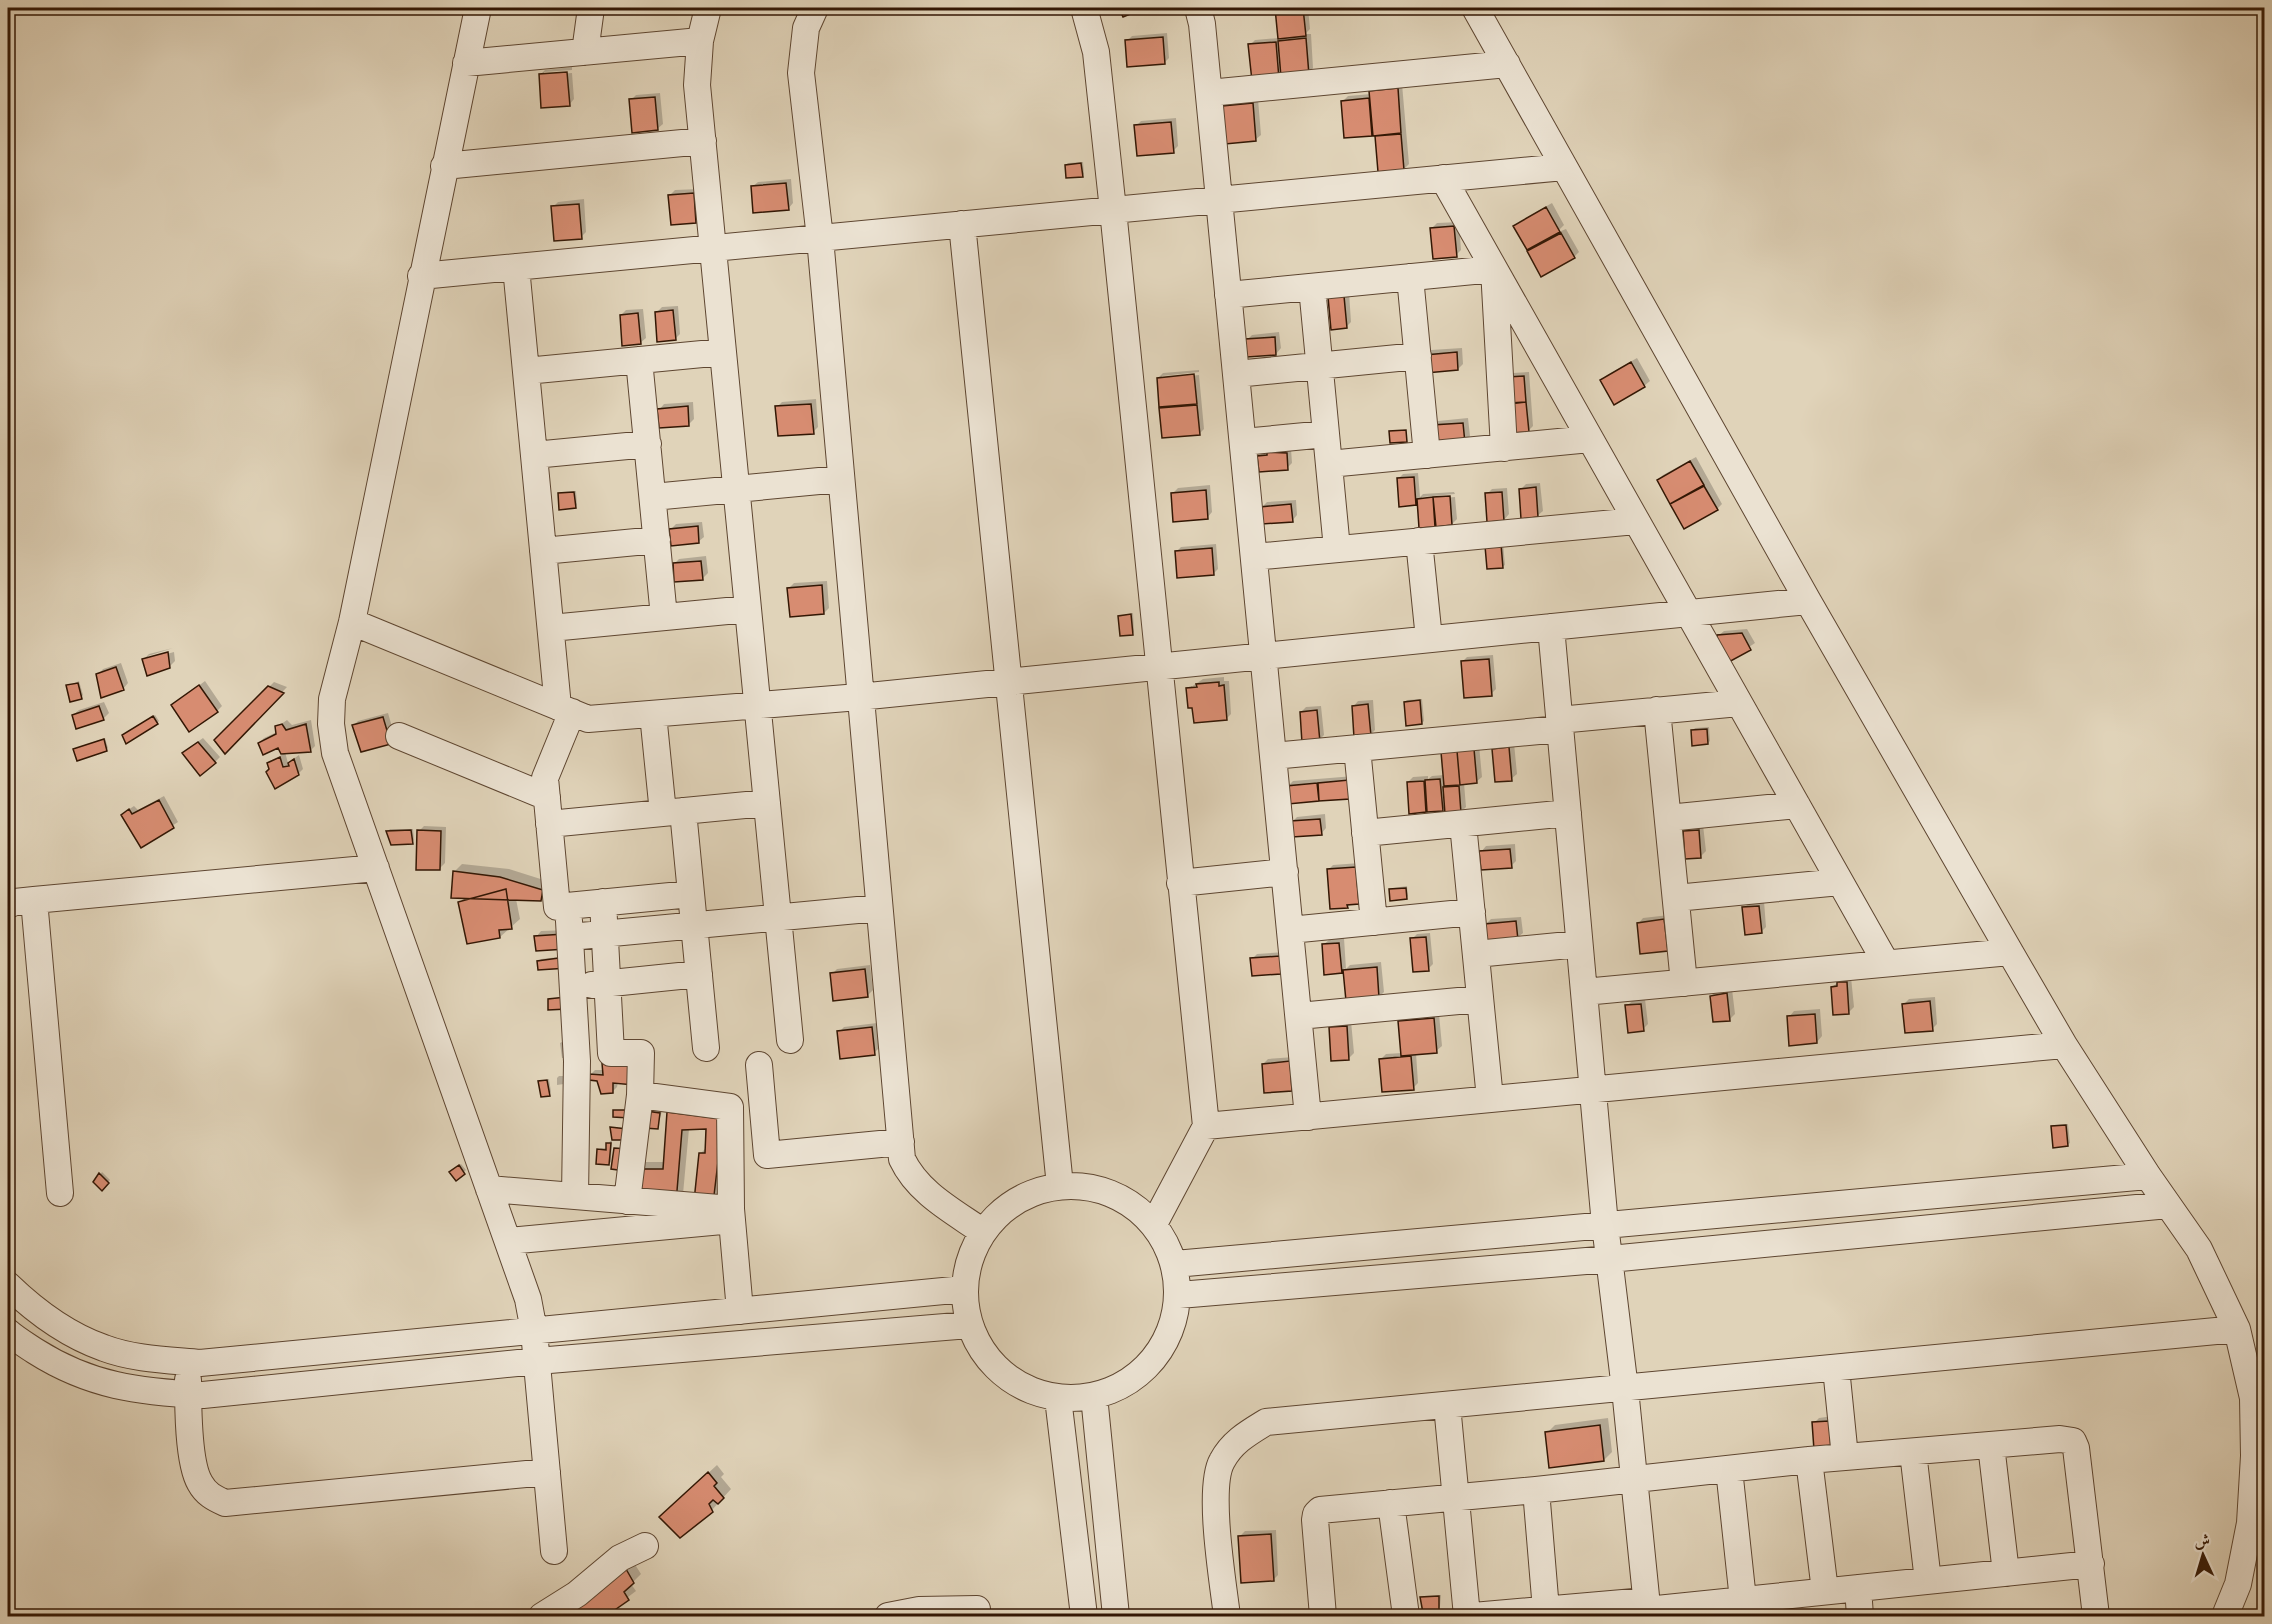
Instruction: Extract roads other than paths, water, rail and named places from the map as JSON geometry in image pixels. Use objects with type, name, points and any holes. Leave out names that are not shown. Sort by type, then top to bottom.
[{"type":"street","points":[[478,8],[352,622],[332,699],[331,724],[335,753],[528,1299],[534,1331],[554,1551]]},
{"type":"street","points":[[585,52],[591,8]]},
{"type":"street","points":[[708,8],[700,41],[697,85],[790,1040]]},
{"type":"street","points":[[815,8],[806,28],[801,73],[820,238],[859,697],[902,1160],[910,1175],[921,1188],[983,1232]]},
{"type":"street","points":[[1084,8],[1096,52],[1206,1126],[1154,1224]]},
{"type":"street","points":[[1198,8],[1209,93],[1308,1117]]},
{"type":"street","points":[[1475,8],[1808,601],[2064,1046],[2148,1176],[2199,1249],[2237,1329],[2253,1398],[2254,1456],[2250,1523],[2238,1584],[2225,1617]]},
{"type":"street","points":[[466,63],[700,41]]},
{"type":"street","points":[[1209,93],[1507,64]]},
{"type":"street","points":[[444,166],[703,141]]},
{"type":"street","points":[[422,276],[1564,167]]},
{"type":"street","points":[[1443,178],[1886,963]]},
{"type":"street","points":[[962,224],[1060,1186]]},
{"type":"street","points":[[516,267],[551,628],[565,710],[545,778],[557,907],[691,894]]},
{"type":"street","points":[[1228,295],[1494,269]]},
{"type":"street","points":[[1494,269],[1504,448]]},
{"type":"street","points":[[1410,277],[1427,455]]},
{"type":"street","points":[[1312,287],[1337,549]]},
{"type":"street","points":[[526,371],[723,352]]},
{"type":"street","points":[[1236,374],[1418,356]]},
{"type":"street","points":[[639,360],[664,617]]},
{"type":"street","points":[[1243,442],[1326,434]]},
{"type":"street","points":[[1329,465],[1590,440]]},
{"type":"street","points":[[534,455],[648,444]]},
{"type":"street","points":[[653,497],[840,479]]},
{"type":"street","points":[[1254,557],[1636,520]]},
{"type":"street","points":[[543,551],[657,540]]},
{"type":"street","points":[[1419,541],[1429,639]]},
{"type":"street","points":[[352,622],[588,719],[859,697],[1808,601]]},
{"type":"street","points":[[551,628],[748,609]]},
{"type":"street","points":[[1551,627],[1605,1225],[1625,1389],[1647,1609]]},
{"type":"street","points":[[1273,756],[1560,724],[1657,710],[1739,703]]},
{"type":"street","points":[[1657,710],[1684,983]]},
{"type":"street","points":[[653,714],[691,894],[706,1048]]},
{"type":"street","points":[[399,736],[546,797]]},
{"type":"street","points":[[1357,748],[1374,922]]},
{"type":"street","points":[[549,824],[767,803]]},
{"type":"street","points":[[1668,818],[1797,805]]},
{"type":"street","points":[[1365,833],[1568,813]]},
{"type":"street","points":[[1463,824],[1490,1099]]},
{"type":"street","points":[[8,905],[34,900],[376,868]]},
{"type":"street","points":[[1180,882],[1285,872]]},
{"type":"street","points":[[1676,898],[1840,882]]},
{"type":"street","points":[[34,900],[60,1193]]},
{"type":"street","points":[[603,902],[611,1053],[641,1053],[640,1095],[627,1201]]},
{"type":"street","points":[[568,906],[576,1061],[575,1196]]},
{"type":"street","points":[[570,938],[879,908]]},
{"type":"street","points":[[1290,930],[1472,912]]},
{"type":"street","points":[[1476,954],[1580,944]]},
{"type":"street","points":[[1584,992],[2010,951]]},
{"type":"street","points":[[572,986],[699,974]]},
{"type":"street","points":[[1299,1016],[1480,999]]},
{"type":"street","points":[[1206,1126],[2064,1046]]},
{"type":"street","points":[[759,1065],[767,1155],[901,1142]]},
{"type":"street","points":[[640,1095],[730,1107],[731,1215],[740,1311]]},
{"type":"street","points":[[1175,1264],[2148,1176]]},
{"type":"street","points":[[1060,1186],[1095,1188],[1127,1202],[1154,1224],[1175,1264],[1179,1295],[1172,1330],[1154,1360],[1127,1384],[1094,1396],[1058,1398],[1029,1390],[1003,1374],[982,1352],[969,1324],[964,1288],[968,1264],[983,1232],[999,1214],[1027,1196],[1060,1186]]},
{"type":"street","points":[[489,1189],[627,1201],[731,1215]]},
{"type":"street","points":[[1179,1295],[1610,1259],[2169,1205]]},
{"type":"street","points":[[508,1241],[731,1215]]},
{"type":"street","points":[[8,1285],[23,1300],[67,1333],[105,1349],[159,1359],[200,1363],[964,1288]]},
{"type":"street","points":[[8,1332],[57,1365],[105,1384],[153,1393],[203,1395],[537,1361],[969,1324]]},
{"type":"street","points":[[1227,1617],[1214,1498],[1221,1463],[1240,1438],[1266,1422],[2237,1329]]},
{"type":"street","points":[[188,1362],[188,1395],[194,1469],[200,1484],[211,1497],[225,1503],[547,1472]]},
{"type":"street","points":[[1836,1368],[1845,1457]]},
{"type":"street","points":[[1094,1396],[1116,1617]]},
{"type":"street","points":[[1058,1398],[1084,1617]]},
{"type":"street","points":[[1447,1405],[1467,1617]]},
{"type":"street","points":[[1323,1617],[1316,1514],[1320,1510],[1634,1480],[1809,1460],[2060,1439],[2073,1441],[2076,1448],[2097,1617]]},
{"type":"street","points":[[1991,1445],[2006,1573]]},
{"type":"street","points":[[1913,1452],[1928,1581]]},
{"type":"street","points":[[1809,1460],[1825,1591]]},
{"type":"street","points":[[1729,1469],[1743,1600]]},
{"type":"street","points":[[1536,1490],[1546,1610]]},
{"type":"street","points":[[1392,1503],[1406,1617]]},
{"type":"street","points":[[542,1617],[577,1594],[620,1558],[645,1546]]},
{"type":"street","points":[[1473,1617],[1546,1610],[1647,1609],[2091,1564]]},
{"type":"street","points":[[1858,1588],[1860,1617]]},
{"type":"street","points":[[888,1617],[919,1610],[977,1609]]}]
